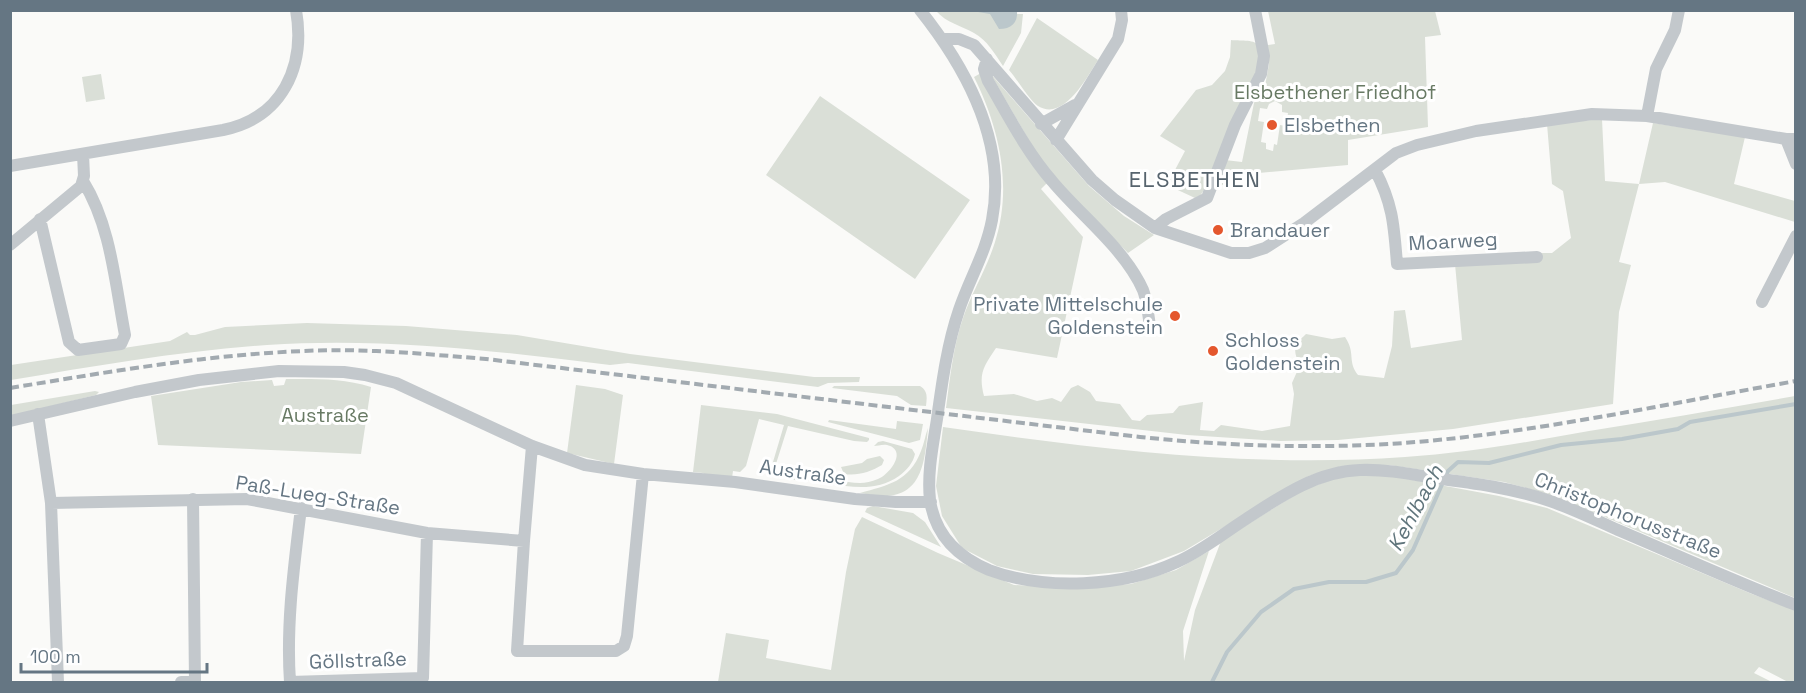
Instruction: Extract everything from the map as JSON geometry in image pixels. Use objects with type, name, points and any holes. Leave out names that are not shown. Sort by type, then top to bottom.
[{"type":"street","points":[[10,166],[233,128],[257,117],[276,102],[295,65],[299,47],[296,10]]},
{"type":"street","name":"Christophorusstraße","points":[[920,10],[943,39],[982,112],[991,142],[995,177],[995,199],[986,243],[959,309],[945,366],[929,480],[935,518],[943,534],[957,552],[978,565],[1025,580],[1064,583],[1104,581],[1143,575],[1180,561],[1271,503],[1322,477],[1342,471],[1388,471],[1503,488],[1550,501],[1796,605]]},
{"type":"street","points":[[1056,140],[1118,39],[1122,20],[1121,10]]},
{"type":"street","points":[[1155,228],[1166,219],[1207,198],[1235,125],[1261,74],[1264,56],[1255,10]]},
{"type":"street","points":[[1647,116],[1656,69],[1675,30],[1679,10]]},
{"type":"street","points":[[943,39],[959,39],[974,45],[1041,124],[1092,180],[1115,200],[1155,228],[1231,253],[1249,253],[1265,249],[1305,223],[1396,153],[1476,131],[1592,114],[1647,116],[1790,139],[1796,164]]},
{"type":"street","points":[[987,59],[984,69],[988,81],[1035,159],[1134,273],[1143,291],[1150,326]]},
{"type":"street","points":[[1041,124],[1076,104]]},
{"type":"street","points":[[10,245],[81,186],[83,154]]},
{"type":"street","name":"Moarweg","points":[[1375,170],[1386,190],[1393,214],[1397,264],[1537,257]]},
{"type":"street","points":[[40,219],[69,342],[78,350],[122,344],[125,335],[102,220],[95,200],[83,181]]},
{"type":"street","points":[[1762,302],[1796,236]]},
{"type":"street","name":"Austraße","points":[[10,421],[135,392],[241,374],[302,370],[344,372],[396,383],[532,446],[585,465],[643,474],[766,486],[855,500],[931,502]]},
{"type":"street","points":[[38,414],[51,503],[58,682]]},
{"type":"street","points":[[532,446],[517,651],[616,651],[624,646],[627,636],[643,474]]},
{"type":"street","points":[[181,682],[195,682],[193,499]]},
{"type":"street","name":"Paß-Lueg-Straße","points":[[51,503],[247,499],[427,533],[524,541]]},
{"type":"street","name":"Göllstraße","points":[[301,508],[289,628],[290,682],[423,678],[427,533]]},
{"type":"green space","points":[[936,11],[1017,11],[1017,14],[1023,14],[1021,33],[1003,66],[983,39],[949,21]]},
{"type":"green space","name":"Elsbethener Friedhof","points":[[1268,11],[1435,11],[1441,35],[1425,37],[1428,127],[1348,140],[1348,165],[1248,174],[1245,172],[1217,188],[1225,160],[1242,162],[1254,103],[1265,86],[1269,64],[1268,45],[1275,44]],"holes":[[[1275,101],[1282,105],[1282,112],[1288,113],[1286,126],[1280,125],[1277,145],[1274,144],[1273,151],[1266,149],[1266,143],[1261,142],[1264,122],[1258,121],[1260,108],[1267,109],[1269,104]]]},
{"type":"green space","points":[[1037,18],[1098,60],[1074,95],[1057,108],[1048,109],[1038,106],[1009,70]]},
{"type":"green space","points":[[1231,40],[1250,41],[1258,45],[1256,71],[1241,113],[1208,184],[1200,196],[1195,198],[1167,185],[1185,151],[1160,136],[1196,90],[1212,85],[1225,71],[1230,57]]},
{"type":"green space","points":[[981,73],[1048,182],[1041,189],[1083,237],[1057,358],[996,348],[983,370],[984,396],[1014,394],[1037,401],[1052,398],[1061,402],[1071,388],[1078,385],[1090,392],[1096,401],[1120,404],[1132,420],[1140,421],[1147,415],[1173,413],[1179,406],[1203,402],[1200,430],[1214,431],[1221,425],[1262,431],[1290,426],[1294,394],[1292,383],[1300,365],[1295,352],[1299,341],[1306,334],[1332,339],[1345,337],[1358,375],[1384,378],[1392,346],[1394,311],[1405,310],[1411,348],[1462,340],[1455,264],[1552,253],[1571,238],[1563,191],[1552,184],[1547,124],[1602,119],[1605,181],[1639,184],[1619,262],[1631,265],[1619,312],[1613,404],[1453,429],[1338,440],[1280,441],[1187,435],[946,408],[952,363],[960,329],[995,242],[1003,200],[1001,157],[990,116],[974,77]]},
{"type":"green space","points":[[990,73],[1089,186],[1124,216],[1154,235],[1128,253],[1053,178]]},
{"type":"green space","points":[[101,74],[105,99],[86,102],[82,77]]},
{"type":"green space","points":[[820,96],[970,200],[915,279],[766,175]]},
{"type":"green space","points":[[1653,123],[1745,137],[1734,184],[1795,201],[1795,222],[1665,182],[1639,184]]},
{"type":"green space","points":[[307,323],[406,326],[517,335],[630,354],[814,377],[860,377],[859,382],[828,383],[818,387],[628,363],[610,365],[482,350],[396,344],[310,343],[203,351],[11,380],[11,365],[170,341],[187,332],[195,335],[225,327]]},
{"type":"green space","name":"Austraße","points":[[286,379],[318,379],[371,387],[361,454],[158,445],[151,396],[241,382],[272,380],[274,386],[284,385]]},
{"type":"green space","points":[[576,385],[605,389],[623,395],[614,464],[567,453]]},
{"type":"green space","points":[[834,386],[920,386],[926,392],[926,406],[911,405],[897,396],[832,388]]},
{"type":"green space","points":[[99,392],[96,395],[11,416],[11,405]]},
{"type":"green space","points":[[1795,396],[1795,598],[1544,493],[1504,482],[1389,465],[1342,466],[1309,476],[1184,551],[1131,571],[1088,575],[1033,574],[997,566],[962,548],[942,516],[936,486],[943,427],[1058,443],[1173,454],[1289,460],[1347,460],[1474,450]]},
{"type":"green space","points":[[701,405],[777,414],[869,438],[869,440],[867,442],[854,441],[788,426],[775,467],[783,469],[776,477],[770,472],[784,425],[759,419],[746,466],[740,472],[733,471],[732,478],[708,477],[703,473],[693,472]]},
{"type":"green space","points":[[829,420],[896,429],[897,421],[923,424],[920,440],[909,443],[828,422]]},
{"type":"green space","points":[[928,428],[923,462],[915,482],[897,494],[884,496],[860,493],[897,481],[904,476],[916,461]]},
{"type":"green space","points":[[883,441],[912,449],[915,454],[905,471],[886,483],[861,487],[794,480],[793,478],[795,471],[800,478],[816,481],[860,483],[878,479],[892,467],[897,457],[893,448],[885,445],[874,446]]},
{"type":"green space","points":[[880,456],[884,460],[882,465],[864,473],[844,474],[841,467],[862,463],[867,459]]},
{"type":"green space","points":[[1386,475],[1499,496],[1547,508],[1795,610],[1795,682],[1788,682],[1759,667],[1754,673],[1772,682],[718,682],[726,633],[769,640],[766,658],[831,670],[846,572],[855,529],[862,517],[938,553],[1014,585],[1072,588],[1131,584],[1176,570],[1209,551],[1183,631],[1184,661],[1195,610],[1221,541],[1303,490],[1342,476]]},
{"type":"green space","points":[[873,506],[913,513],[925,522],[941,547],[865,512],[867,508]]},
{"type":"shaded area","points":[[972,11],[1017,11],[1017,15],[1013,25],[999,29],[990,14]]},
{"type":"waterway","name":"Kehlbach","points":[[1212,682],[1227,652],[1261,612],[1294,589],[1329,582],[1366,582],[1396,573],[1413,550],[1448,471],[1458,462],[1489,463],[1561,445],[1622,439],[1678,429],[1690,422],[1796,404]]},
{"type":"railway","points":[[10,388],[230,356],[327,350],[418,353],[486,359],[1140,437],[1206,443],[1305,446],[1404,443],[1502,432],[1600,417],[1796,381]]},
{"type":"place","name":"Elsbethen","points":[[1272,125]]},
{"type":"place","name":"Brandauer","points":[[1218,230]]},
{"type":"place","name":"Private Mittelschule Goldenstein","points":[[1175,316]]},
{"type":"place","name":"Schloss Goldenstein","points":[[1213,351]]},
{"type":"district","name":"ELSBETHEN","points":[[1195,179]]}]
